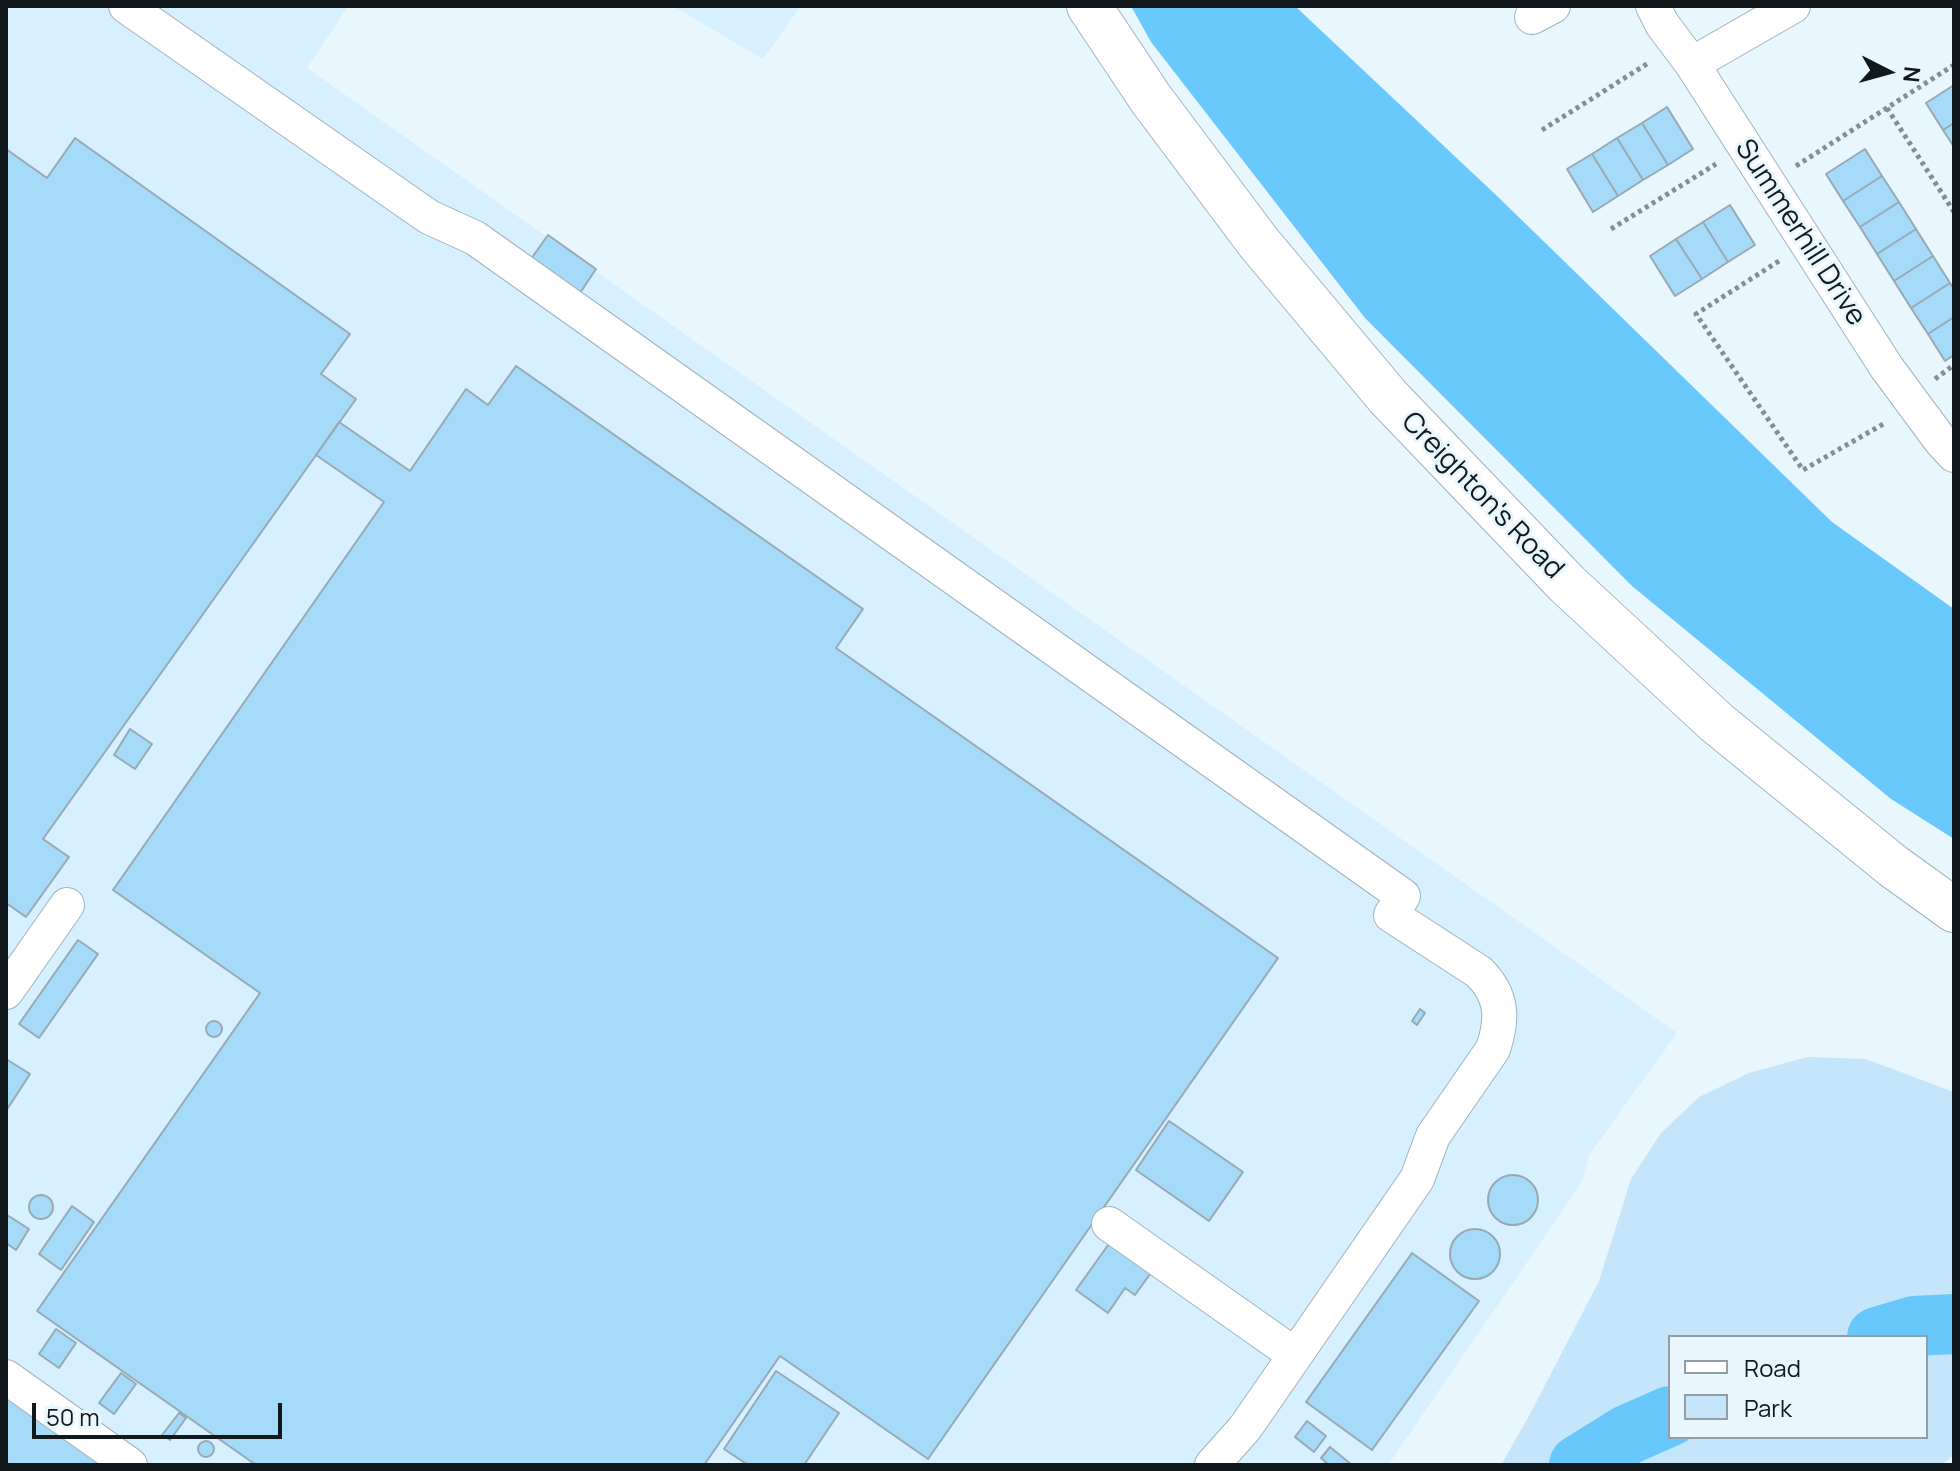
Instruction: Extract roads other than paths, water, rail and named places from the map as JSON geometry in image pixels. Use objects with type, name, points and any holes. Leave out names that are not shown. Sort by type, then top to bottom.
[{"type":"highway","name":"Creighton's Road","points":[[1089,6],[1151,99],[1259,243],[1388,397],[1567,584],[1717,723],[1893,866],[1954,910]]},
{"type":"street","points":[[126,6],[429,217],[475,238],[1403,896],[1391,915],[1479,972],[1489,982],[1499,1005],[1500,1021],[1493,1049],[1433,1136],[1417,1179],[1245,1428],[1212,1465]]},
{"type":"street","name":"Summerhill Drive","points":[[1653,6],[1914,406],[1954,455]]},
{"type":"street","points":[[1685,54],[1793,6]]},
{"type":"street","points":[[6,992],[67,905]]},
{"type":"street","points":[[1109,1224],[1295,1355]]},
{"type":"street","points":[[6,1377],[130,1465]]},
{"type":"waterway","points":[[1884,1335],[1914,1326],[1954,1324]]},
{"type":"waterway","points":[[1579,1465],[1627,1435],[1668,1417]]}]
